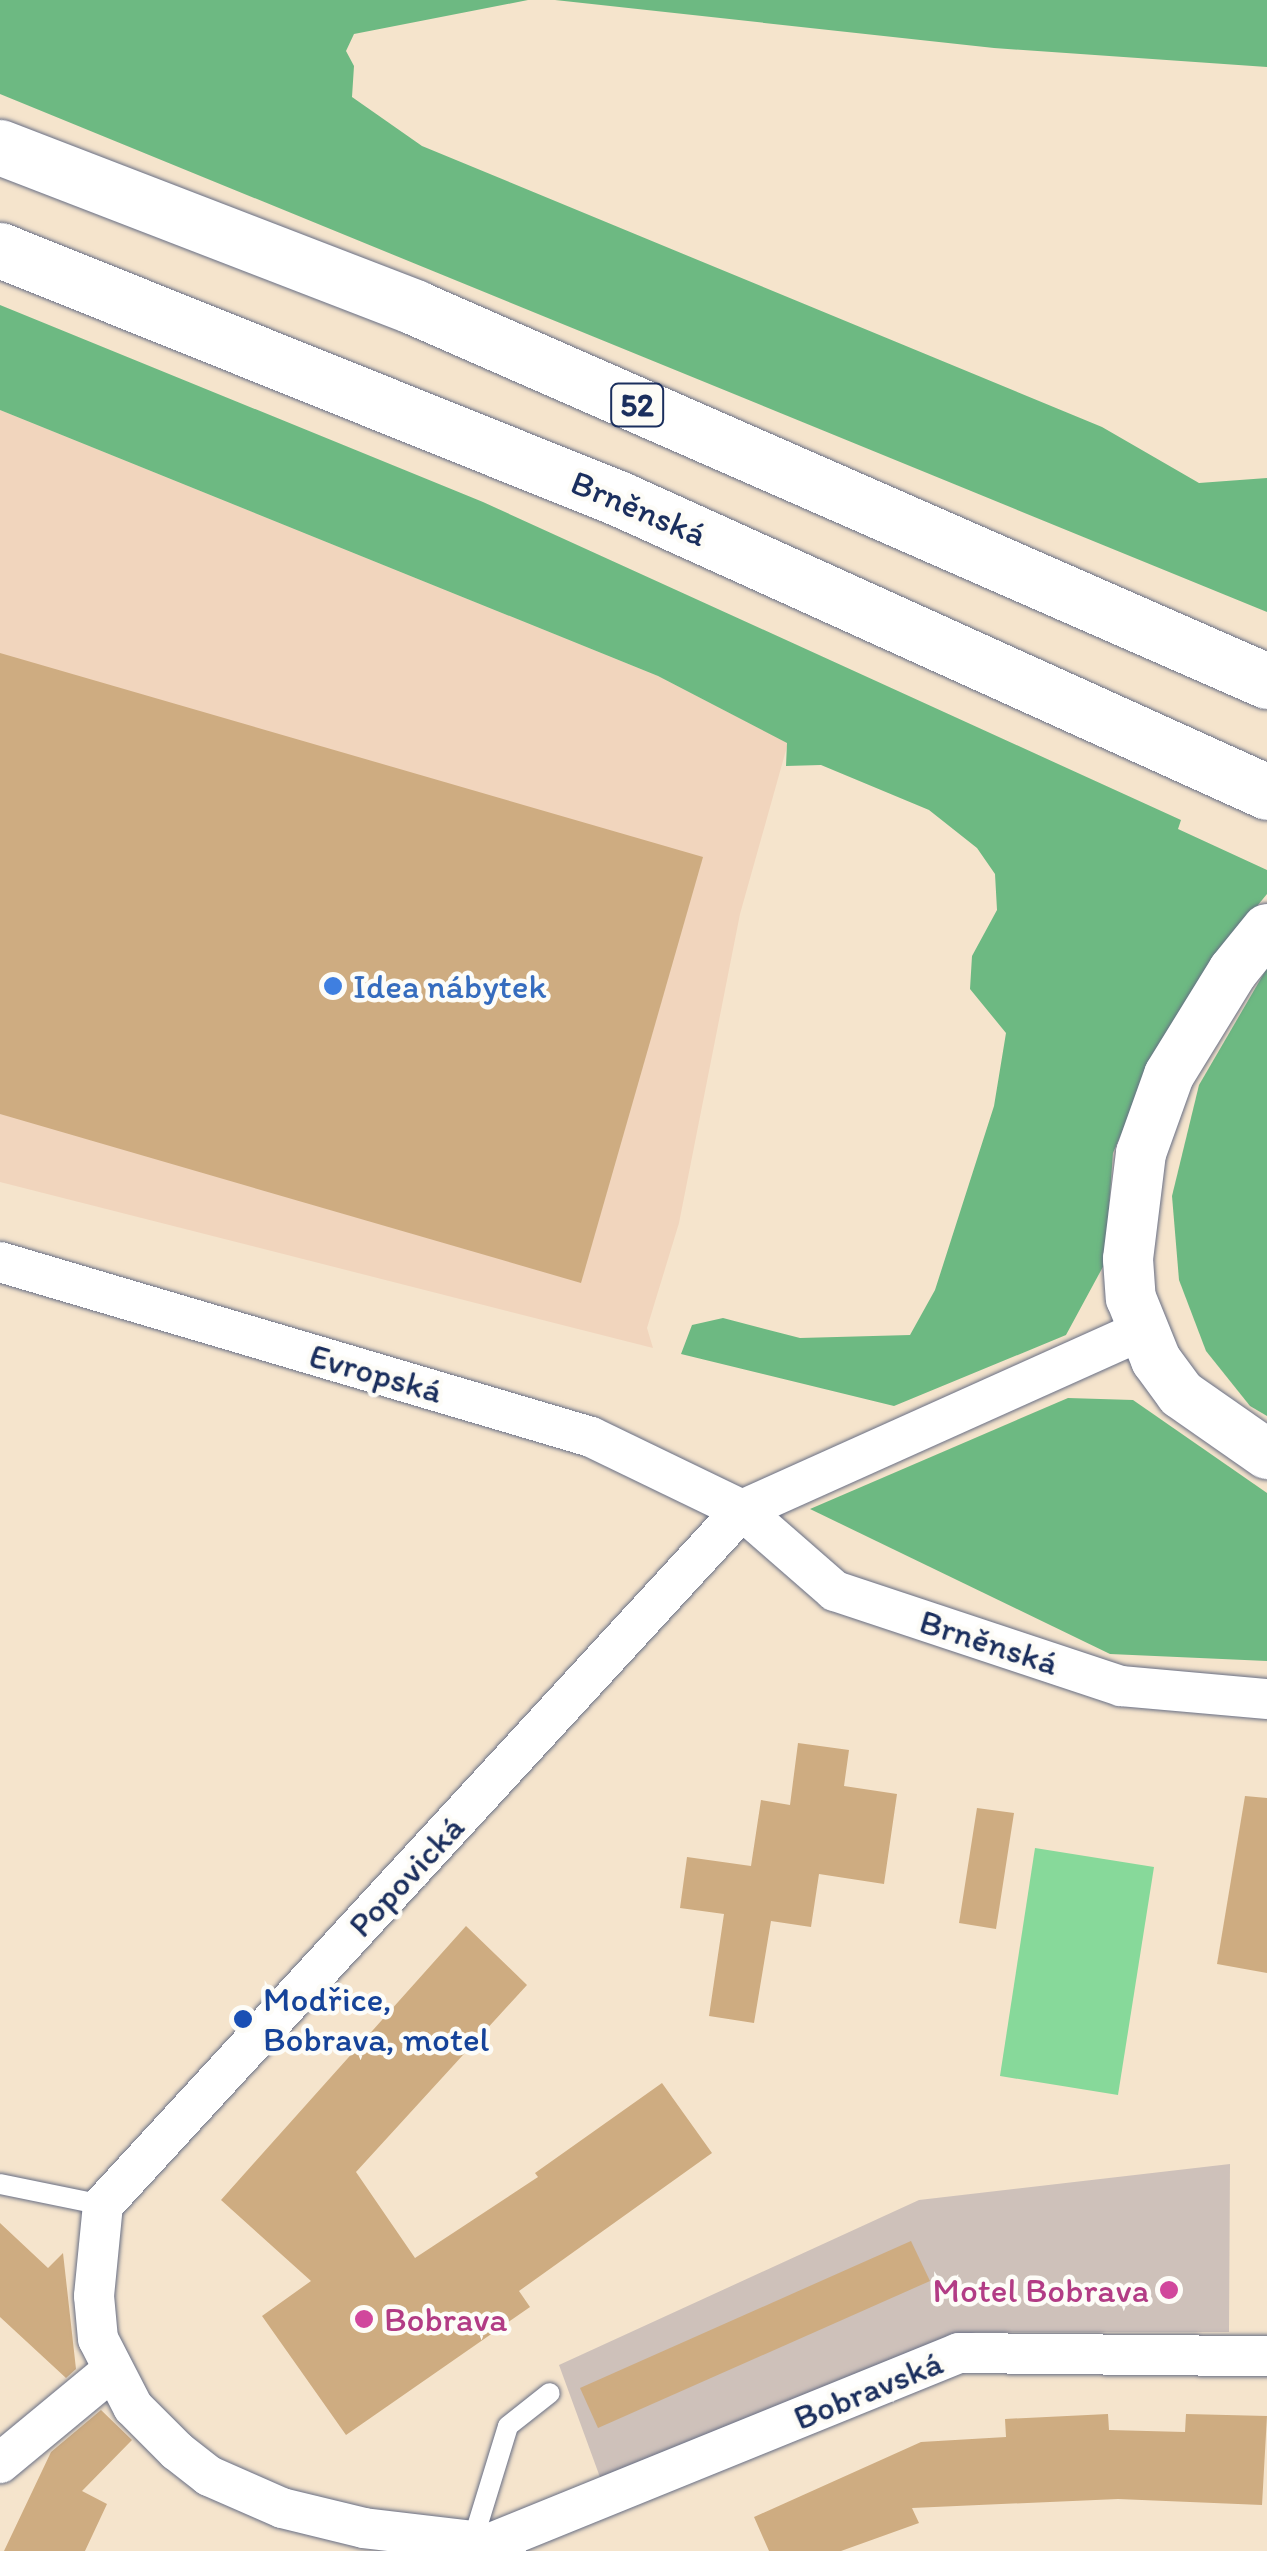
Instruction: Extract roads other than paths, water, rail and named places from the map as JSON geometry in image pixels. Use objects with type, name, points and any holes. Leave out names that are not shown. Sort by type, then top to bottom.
[{"type":"highway","name":"52","points":[[0,148],[414,307],[1267,681]]},
{"type":"highway","name":"Brněnská","points":[[0,250],[620,499],[1246,782]]},
{"type":"street","points":[[1267,929],[1190,1035],[1141,1153],[1128,1259],[1141,1331],[1182,1394],[1267,1454]]},
{"type":"street","name":"Evropská","points":[[0,1262],[591,1436],[742,1510]]},
{"type":"street","points":[[742,1510],[1141,1331]]},
{"type":"street","name":"Brněnská","points":[[742,1510],[835,1590],[1121,1686],[1267,1699]]},
{"type":"street","name":"Popovická","points":[[103,2206],[742,1510]]},
{"type":"street","points":[[103,2206],[94,2296],[110,2372],[133,2408],[209,2476],[336,2537],[490,2545]]},
{"type":"street","name":"Bobravská","points":[[490,2545],[959,2353],[1267,2356]]},
{"type":"street","points":[[0,2463],[110,2372]]},
{"type":"lane","points":[[0,2184],[103,2206]]},
{"type":"lane","points":[[490,2545],[508,2426],[550,2393]]},
{"type":"place","name":"Idea nábytek","points":[[333,986]]},
{"type":"place","name":"Modřice, Bobrava, motel","points":[[243,2019]]},
{"type":"place","name":"Motel Bobrava","points":[[1169,2290]]},
{"type":"place","name":"Bobrava","points":[[364,2319]]}]
